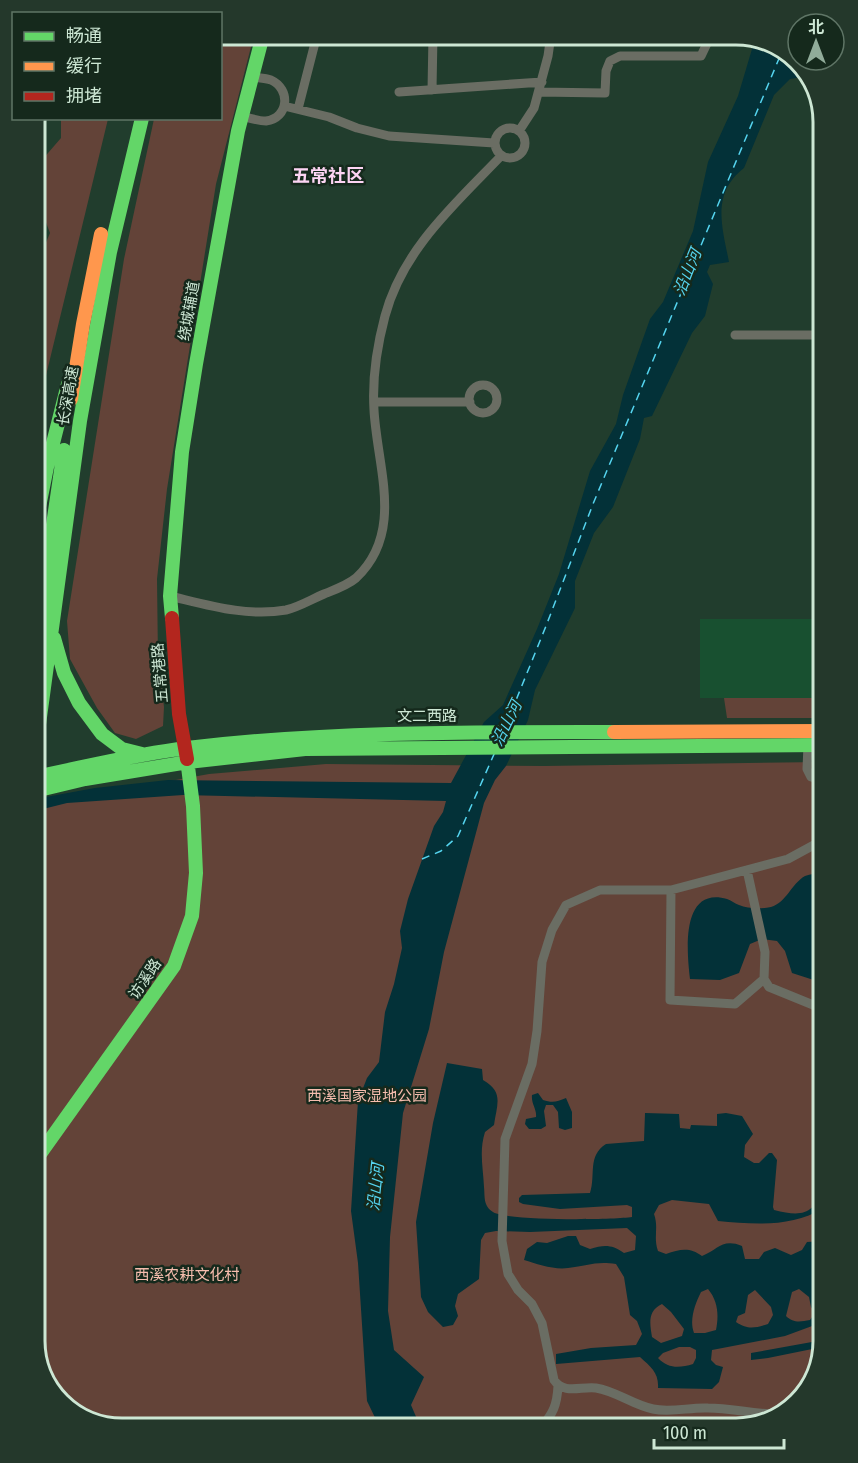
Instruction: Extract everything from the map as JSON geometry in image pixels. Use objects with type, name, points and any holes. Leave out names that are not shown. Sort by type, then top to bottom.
[{"type":"main road","name":"绕城辅道","points":[[170,596],[184,441],[200,341],[242,116],[260,45]]},
{"type":"main road","name":"长深高速","points":[[45,580],[83,324],[98,247],[129,120]]},
{"type":"main road","name":"长深高速","points":[[45,681],[82,410],[110,252],[142,120]]},
{"type":"main road","points":[[45,478],[83,324]]},
{"type":"main road","name":"五常港路","points":[[170,596],[179,714],[188,761]]},
{"type":"main road","points":[[52,630],[64,673],[79,703],[102,734],[122,749],[147,755]]},
{"type":"main road","name":"文二西路","points":[[45,789],[301,736],[417,732],[608,733],[813,730]]},
{"type":"main road","name":"文二西路","points":[[45,775],[147,755],[188,761],[305,750],[412,747],[813,745]]},
{"type":"main road","name":"访溪路","points":[[45,1146],[174,966],[192,916],[195,895],[193,806],[188,761]]},
{"type":"street","points":[[298,109],[314,45]]},
{"type":"street","points":[[432,90],[433,45]]},
{"type":"street","points":[[519,131],[534,108],[549,45]]},
{"type":"street","points":[[539,92],[605,93],[606,71],[610,61],[620,56],[701,56],[706,45]]},
{"type":"street","points":[[242,116],[266,121],[276,117],[284,106],[285,95],[280,86],[269,79],[252,77]]},
{"type":"street","points":[[399,92],[542,82]]},
{"type":"street","points":[[284,106],[389,136],[495,143]]},
{"type":"street","points":[[505,129],[519,131],[525,143],[523,152],[510,159],[501,156],[497,152],[495,143],[498,134],[505,129]]},
{"type":"street","points":[[170,596],[218,608],[253,613],[287,609],[355,579],[374,555],[384,529],[386,505],[374,402],[377,359],[386,314],[395,289],[417,248],[431,229],[501,156]]},
{"type":"street","points":[[735,335],[813,335]]},
{"type":"street","points":[[374,402],[470,402]]},
{"type":"street","points":[[808,745],[807,769],[813,777]]},
{"type":"street","points":[[759,1414],[704,1408],[659,1410],[596,1388],[565,1389],[558,1386],[554,1380],[542,1323],[532,1304],[518,1290],[508,1274],[502,1241],[505,1139],[532,1064],[538,1022],[542,962],[552,930],[566,905],[600,890],[671,890],[788,859],[813,846]]},
{"type":"street","points":[[747,870],[765,952],[764,979],[769,987],[813,1005]]},
{"type":"street","points":[[671,890],[670,1000],[735,1004],[764,979]]},
{"type":"street","points":[[548,1418],[557,1401],[558,1386]]},
{"type":"shaded area","points":[[700,619],[813,619],[813,698],[700,698]]},
{"type":"green space","points":[[222,45],[251,45],[216,184],[167,489],[157,579],[158,660],[164,707],[163,726],[136,739],[115,733],[97,708],[70,659],[67,621],[124,259],[154,120],[222,120]]},
{"type":"green space","points":[[61,120],[108,120],[45,380],[45,245],[50,233],[45,220],[45,156],[61,138]]},
{"type":"green space","points":[[724,698],[813,698],[813,718],[727,718]]},
{"type":"green space","name":"西溪国家湿地公园","points":[[813,762],[813,1341],[810,1361],[803,1380],[791,1396],[770,1410],[736,1418],[117,1418],[97,1414],[79,1405],[64,1392],[53,1375],[46,1356],[45,1341],[45,804],[209,774],[326,764],[544,766]]},
{"type":"water","name":"沿山河","points":[[753,47],[779,58],[786,63],[786,72],[795,72],[799,78],[790,79],[774,95],[744,168],[727,189],[723,200],[722,223],[729,262],[710,265],[707,272],[713,284],[705,316],[692,333],[652,416],[644,418],[640,439],[613,507],[594,533],[575,581],[575,608],[535,690],[528,720],[506,766],[495,780],[484,803],[444,952],[429,1029],[403,1113],[390,1237],[388,1311],[394,1350],[424,1377],[411,1405],[417,1418],[375,1418],[367,1401],[358,1263],[351,1211],[358,1101],[367,1078],[379,1062],[385,1012],[402,948],[400,931],[408,899],[434,826],[443,812],[446,801],[183,795],[67,803],[45,808],[45,797],[95,788],[168,780],[451,783],[484,722],[503,705],[537,629],[559,574],[590,471],[616,424],[623,395],[650,319],[663,302],[693,231],[708,162],[738,96]]},
{"type":"water","points":[[813,874],[813,980],[792,973],[785,951],[777,941],[762,939],[750,944],[739,973],[720,980],[690,979],[688,939],[690,924],[701,902],[712,898],[727,899],[747,907],[771,907],[781,901],[805,876]]},
{"type":"water","points":[[447,1063],[482,1069],[483,1080],[494,1089],[498,1099],[494,1125],[485,1132],[482,1159],[486,1204],[493,1212],[502,1215],[560,1219],[632,1217],[632,1207],[627,1205],[560,1209],[523,1204],[519,1202],[519,1198],[522,1195],[590,1193],[596,1154],[606,1144],[644,1141],[645,1113],[679,1114],[680,1128],[690,1129],[691,1125],[717,1126],[717,1114],[742,1116],[753,1134],[745,1145],[744,1157],[754,1163],[759,1163],[769,1153],[772,1153],[777,1160],[774,1210],[799,1213],[806,1212],[813,1206],[813,1213],[785,1222],[718,1221],[709,1204],[672,1200],[659,1205],[654,1214],[658,1251],[666,1254],[689,1250],[702,1256],[730,1243],[742,1246],[745,1259],[759,1259],[764,1252],[775,1248],[791,1255],[802,1250],[807,1242],[813,1242],[813,1310],[809,1297],[799,1289],[792,1292],[786,1316],[791,1320],[803,1321],[810,1320],[813,1316],[813,1326],[785,1336],[712,1350],[711,1360],[723,1367],[719,1382],[712,1389],[658,1388],[656,1374],[640,1357],[556,1364],[556,1354],[591,1348],[636,1345],[642,1334],[637,1321],[630,1315],[624,1277],[616,1264],[551,1267],[524,1260],[527,1249],[537,1242],[547,1243],[568,1236],[576,1236],[580,1245],[590,1249],[607,1246],[624,1253],[635,1250],[636,1236],[627,1228],[485,1233],[481,1240],[479,1279],[458,1294],[455,1306],[458,1316],[453,1325],[443,1327],[428,1312],[421,1297],[416,1222],[433,1123]],"holes":[[[708,1289],[716,1303],[716,1330],[694,1333],[692,1317],[695,1307],[701,1292]],[[755,1290],[771,1307],[773,1315],[768,1324],[744,1326],[736,1322],[738,1316],[745,1313],[748,1295]],[[662,1304],[671,1312],[684,1329],[682,1336],[661,1343],[652,1337],[651,1318],[657,1307]],[[679,1347],[690,1347],[696,1350],[696,1358],[693,1364],[670,1366],[658,1358],[663,1353]]]},
{"type":"water","points":[[538,1093],[543,1100],[549,1102],[566,1098],[572,1112],[572,1128],[565,1130],[559,1128],[558,1112],[553,1105],[546,1105],[544,1111],[546,1126],[541,1129],[529,1129],[525,1124],[526,1119],[536,1117],[532,1095]]},
{"type":"water","points":[[813,1342],[812,1349],[768,1358],[751,1360],[751,1353]]},
{"type":"ferry route","points":[[506,725],[593,504],[779,58]]},
{"type":"ferry route","points":[[422,859],[441,851],[458,836],[495,752]]},
{"type":"traffic: fast","points":[[172,618],[170,596],[182,452],[238,131],[260,45]]},
{"type":"traffic: fast","points":[[45,680],[80,421],[110,252],[142,120]]},
{"type":"traffic: fast","points":[[45,477],[68,384]]},
{"type":"traffic: fast","points":[[45,579],[64,450]]},
{"type":"traffic: fast","points":[[54,638],[64,673],[79,703]]},
{"type":"traffic: fast","points":[[79,703],[102,734],[122,749],[142,754]]},
{"type":"traffic: fast","points":[[45,775],[149,754],[240,742],[347,735],[614,732]]},
{"type":"traffic: fast","points":[[45,789],[85,779],[188,762],[305,749],[813,745]]},
{"type":"traffic: fast","points":[[45,1147],[174,966],[192,916],[196,873],[193,806],[187,759]]},
{"type":"traffic: slow","points":[[71,399],[101,234]]},
{"type":"traffic: slow","points":[[614,732],[813,731]]},
{"type":"traffic: jam","points":[[172,618],[179,714],[187,759]]},
{"type":"district","name":"五常社区","points":[[328,176]]},
{"type":"park label","name":"西溪农耕文化村","points":[[187,1275]]}]
